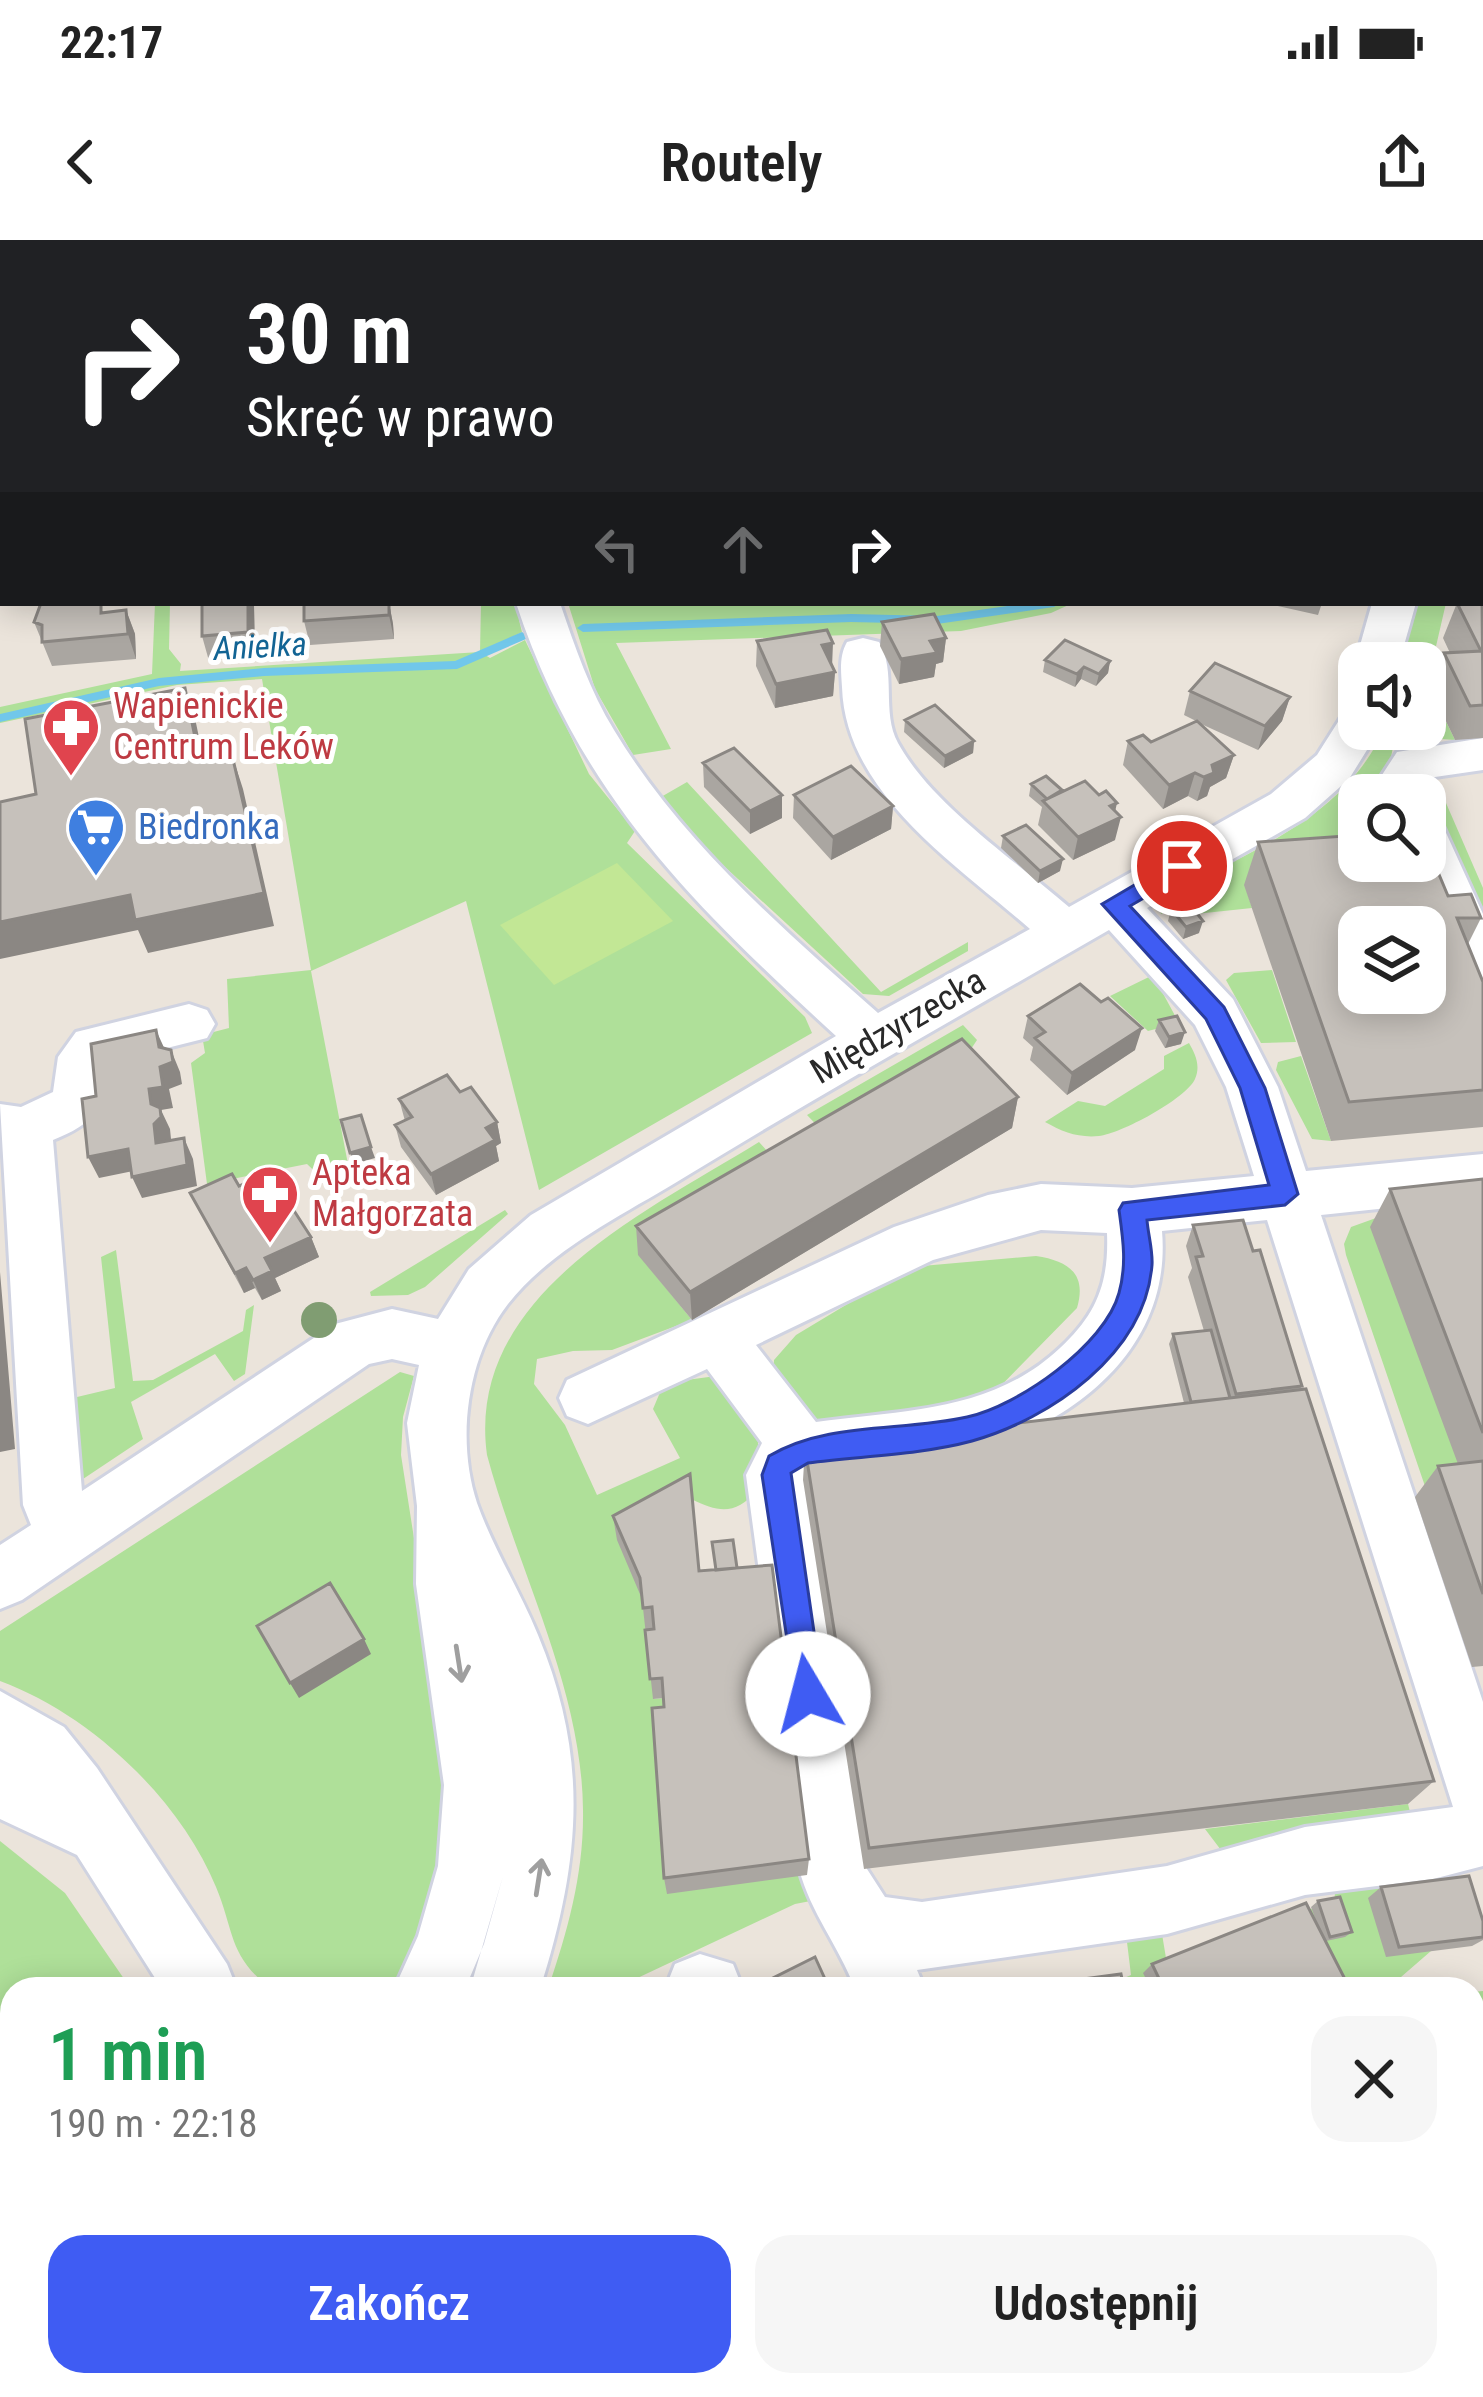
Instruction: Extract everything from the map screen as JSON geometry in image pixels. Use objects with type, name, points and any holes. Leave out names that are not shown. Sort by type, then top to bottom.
[{"type":"street","points":[[539,606],[575,708],[636,804],[781,956],[873,1040]]},
{"type":"street","points":[[1383,642],[1393,606]]},
{"type":"street","points":[[863,653],[868,721],[890,765],[926,805],[1065,931]]},
{"type":"street","name":"Międzyrzecka","points":[[434,1977],[461,1908],[477,1822],[472,1743],[447,1583],[447,1506],[436,1423],[452,1348],[489,1286],[526,1248],[873,1040],[1288,806],[1333,767],[1344,750]]},
{"type":"street","points":[[1406,774],[1413,764],[1483,754]]},
{"type":"street","points":[[1445,882],[1483,971]]},
{"type":"street","points":[[1114,904],[1215,1013],[1252,1088],[1483,1801]]},
{"type":"street","points":[[66,1536],[53,1505],[11,1127],[79,1102],[86,1093],[84,1058],[94,1046],[189,1024]]},
{"type":"street","points":[[588,1398],[953,1227],[1041,1207],[1132,1210],[1285,1194],[1459,1162]]},
{"type":"street","points":[[1132,1210],[1139,1263],[1132,1299],[1115,1330],[1076,1372],[1043,1398],[1010,1416],[967,1430],[803,1450],[788,1456],[776,1475],[833,1870],[841,1898],[879,1959],[922,1936],[1167,1900],[1305,1861],[1432,1846],[1483,1833]]},
{"type":"street","points":[[0,1580],[355,1342],[392,1334],[452,1348]]},
{"type":"street","points":[[718,1339],[803,1450]]},
{"type":"street","name":"Międzyrzecka","points":[[447,1506],[492,1594],[543,1752],[545,1829],[540,1874],[509,1977]]},
{"type":"street","points":[[0,1722],[41,1750],[74,1791],[95,1830],[140,1887],[195,1977]]},
{"type":"street","points":[[0,1786],[52,1806],[95,1830]]},
{"type":"green space","points":[[155,606],[170,606],[169,649],[181,664],[180,671],[480,652],[481,606],[524,606],[526,619],[519,620],[522,632],[482,653],[490,658],[525,640],[589,774],[635,831],[627,843],[805,1017],[812,1033],[539,1190],[466,901],[311,971],[351,1180],[331,1187],[307,1164],[207,1184],[191,1063],[205,1053],[202,1035],[229,1028],[227,979],[311,970],[262,679],[177,685],[0,723],[0,707],[152,674]]},
{"type":"green space","points":[[569,606],[1066,606],[961,631],[616,643],[671,749],[633,755],[595,689]]},
{"type":"green space","points":[[1411,606],[1445,606],[1437,642],[1404,642]]},
{"type":"green space","points":[[1372,750],[1392,750],[1388,774],[1355,774]]},
{"type":"green space","points":[[687,782],[881,992],[968,942],[968,951],[889,996],[863,994],[713,856],[661,797]]},
{"type":"green space","points":[[1338,793],[1338,882],[1425,882],[1425,906],[1338,907],[1245,885],[1252,908],[1186,915],[1178,905],[1161,914],[1159,899],[1256,850]]},
{"type":"green space","points":[[1446,803],[1483,888],[1483,942],[1446,855]]},
{"type":"green space","points":[[617,863],[673,921],[554,985],[500,925]]},
{"type":"green space","points":[[1272,970],[1296,1042],[1261,1043],[1226,980],[1234,973]]},
{"type":"green space","points":[[1153,975],[1179,1023],[1148,1031],[1110,996]]},
{"type":"green space","points":[[963,1025],[977,1040],[957,1070],[833,1142],[807,1115]]},
{"type":"green space","points":[[1189,1043],[1197,1064],[1195,1079],[1152,1114],[1099,1136],[1071,1134],[1045,1122],[1078,1101],[1105,1106],[1164,1069],[1164,1056]]},
{"type":"green space","points":[[1301,1056],[1331,1141],[1312,1139],[1276,1070],[1278,1062]]},
{"type":"green space","points":[[759,1142],[784,1170],[639,1255],[692,1320],[612,1350],[573,1351],[537,1359],[534,1384],[565,1425],[597,1495],[680,1458],[653,1409],[661,1390],[679,1381],[731,1374],[771,1426],[758,1441],[758,1490],[727,1509],[691,1499],[643,1601],[654,1699],[664,1698],[807,1875],[821,1899],[795,1904],[640,1977],[552,1977],[578,1879],[583,1833],[580,1764],[560,1675],[487,1455],[488,1398],[504,1348],[534,1304],[572,1265],[666,1198]]},
{"type":"green space","points":[[505,1210],[508,1214],[425,1287],[408,1295],[371,1296],[370,1292]]},
{"type":"green space","points":[[1376,1218],[1468,1492],[1428,1495],[1346,1255],[1344,1244],[1351,1227]]},
{"type":"green space","points":[[116,1250],[133,1381],[153,1380],[243,1331],[246,1310],[254,1305],[245,1374],[234,1381],[215,1354],[131,1402],[143,1439],[74,1485],[67,1410],[77,1397],[115,1388],[101,1257]]},
{"type":"green space","points":[[1036,1256],[1058,1261],[1073,1271],[1079,1286],[1077,1308],[982,1405],[812,1429],[773,1379],[774,1360],[796,1335],[889,1279],[922,1266]]},
{"type":"green space","points":[[400,1372],[414,1376],[403,1417],[401,1455],[457,1814],[406,1976],[257,1977],[234,1942],[216,1887],[180,1822],[98,1737],[34,1696],[0,1681],[0,1631]]},
{"type":"green space","points":[[1408,1804],[1414,1828],[1224,1854],[1205,1829]]},
{"type":"green space","points":[[0,1841],[65,1893],[123,1977],[0,1977]]},
{"type":"green space","points":[[1445,1878],[1452,1881],[1431,1951],[1401,1977],[1326,1977],[1294,1914],[1334,1902],[1335,1893]]},
{"type":"green space","points":[[1161,1928],[1167,1964],[1159,1977],[1126,1977],[1131,1975],[1126,1934]]},
{"type":"building","points":[[40,606],[101,606],[101,613],[126,610],[128,634],[42,642],[42,625],[34,622]]},
{"type":"building","points":[[202,606],[248,606],[248,632],[202,636]]},
{"type":"building","points":[[304,606],[389,606],[389,615],[304,621]]},
{"type":"building","points":[[1458,606],[1482,606],[1483,705],[1470,706],[1446,653],[1481,651]]},
{"type":"building","points":[[934,614],[946,638],[930,641],[937,653],[901,659],[882,622]]},
{"type":"building","points":[[827,630],[833,643],[822,645],[835,672],[776,684],[757,641]]},
{"type":"building","points":[[1065,640],[1110,661],[1099,674],[1084,667],[1077,674],[1045,660]]},
{"type":"building","points":[[1215,663],[1290,697],[1265,726],[1190,691]]},
{"type":"building","points":[[185,688],[200,762],[232,755],[264,893],[135,920],[130,895],[0,922],[0,802],[36,794],[25,719]]},
{"type":"building","points":[[935,705],[974,741],[945,756],[905,720]]},
{"type":"building","points":[[1197,721],[1234,755],[1212,765],[1214,773],[1204,777],[1195,773],[1169,785],[1128,741],[1143,735],[1151,742]]},
{"type":"building","points":[[734,748],[782,795],[750,811],[703,763]]},
{"type":"building","points":[[851,766],[893,806],[833,837],[794,795]]},
{"type":"building","points":[[1046,776],[1062,790],[1047,799],[1031,784]]},
{"type":"building","points":[[1085,781],[1099,795],[1106,791],[1117,803],[1110,806],[1121,817],[1078,837],[1043,801]]},
{"type":"building","points":[[1026,825],[1063,859],[1040,871],[1003,836]]},
{"type":"building","points":[[1338,836],[1338,882],[1442,882],[1448,896],[1471,894],[1481,918],[1457,918],[1483,982],[1483,1090],[1349,1102],[1258,842]]},
{"type":"building","points":[[1189,903],[1203,921],[1186,927],[1171,909]]},
{"type":"building","points":[[1080,984],[1101,1002],[1108,998],[1142,1028],[1072,1073],[1035,1038],[1045,1032],[1028,1016]]},
{"type":"building","points":[[1177,1016],[1185,1032],[1169,1037],[1159,1020]]},
{"type":"building","points":[[156,1030],[159,1047],[171,1050],[173,1062],[160,1067],[163,1087],[149,1089],[151,1104],[160,1108],[161,1117],[154,1124],[156,1143],[184,1138],[187,1165],[132,1177],[128,1149],[88,1157],[82,1099],[96,1096],[91,1044]]},
{"type":"building","points":[[962,1039],[1018,1097],[690,1292],[636,1226]]},
{"type":"building","points":[[447,1075],[460,1092],[471,1087],[497,1122],[486,1128],[495,1140],[431,1174],[395,1125],[412,1117],[399,1099]]},
{"type":"building","points":[[361,1115],[371,1147],[350,1153],[341,1120]]},
{"type":"building","points":[[269,1172],[311,1237],[265,1258],[272,1271],[253,1280],[246,1268],[235,1273],[190,1193],[232,1174],[239,1186]]},
{"type":"building","points":[[1483,1179],[1483,1433],[1390,1189]]},
{"type":"building","points":[[1243,1220],[1253,1251],[1260,1250],[1302,1386],[1236,1394],[1196,1257],[1203,1256],[1193,1225]]},
{"type":"building","points":[[1211,1330],[1230,1398],[1191,1402],[1173,1334]]},
{"type":"building","points":[[1306,1389],[1434,1781],[869,1848],[805,1448]]},
{"type":"building","points":[[1483,1461],[1483,1594],[1438,1466]]},
{"type":"building","points":[[690,1474],[699,1571],[772,1565],[809,1859],[664,1878],[652,1708],[664,1707],[662,1678],[650,1679],[645,1630],[654,1629],[652,1607],[643,1608],[640,1578],[613,1516]]},
{"type":"building","points":[[733,1540],[737,1568],[716,1570],[712,1542]]},
{"type":"building","points":[[330,1583],[364,1639],[290,1683],[257,1626]]},
{"type":"building","points":[[1469,1876],[1483,1937],[1399,1947],[1381,1887]]},
{"type":"building","points":[[1340,1897],[1352,1932],[1330,1937],[1318,1901]]},
{"type":"building","points":[[1306,1903],[1344,1977],[1158,1977],[1152,1964]]},
{"type":"building","points":[[815,1957],[824,1977],[775,1977]]},
{"type":"waterway","name":"Anielka","points":[[583,628],[851,618],[937,620],[1033,606]]},
{"type":"waterway","name":"Anielka","points":[[0,718],[159,682],[264,672],[457,665],[522,636]]},
{"type":"place","name":"Wapienickie Centrum Leków","points":[[71,778]]},
{"type":"place","name":"Biedronka","points":[[96,878]]},
{"type":"place","name":"Apteka Małgorzata","points":[[270,1245]]},
{"type":"route","points":[[808,1694],[776,1475],[779,1465],[803,1450],[967,1430],[1010,1416],[1076,1372],[1115,1330],[1132,1299],[1139,1263],[1132,1210],[1285,1194],[1252,1088],[1215,1013],[1114,904],[1182,866]]}]
